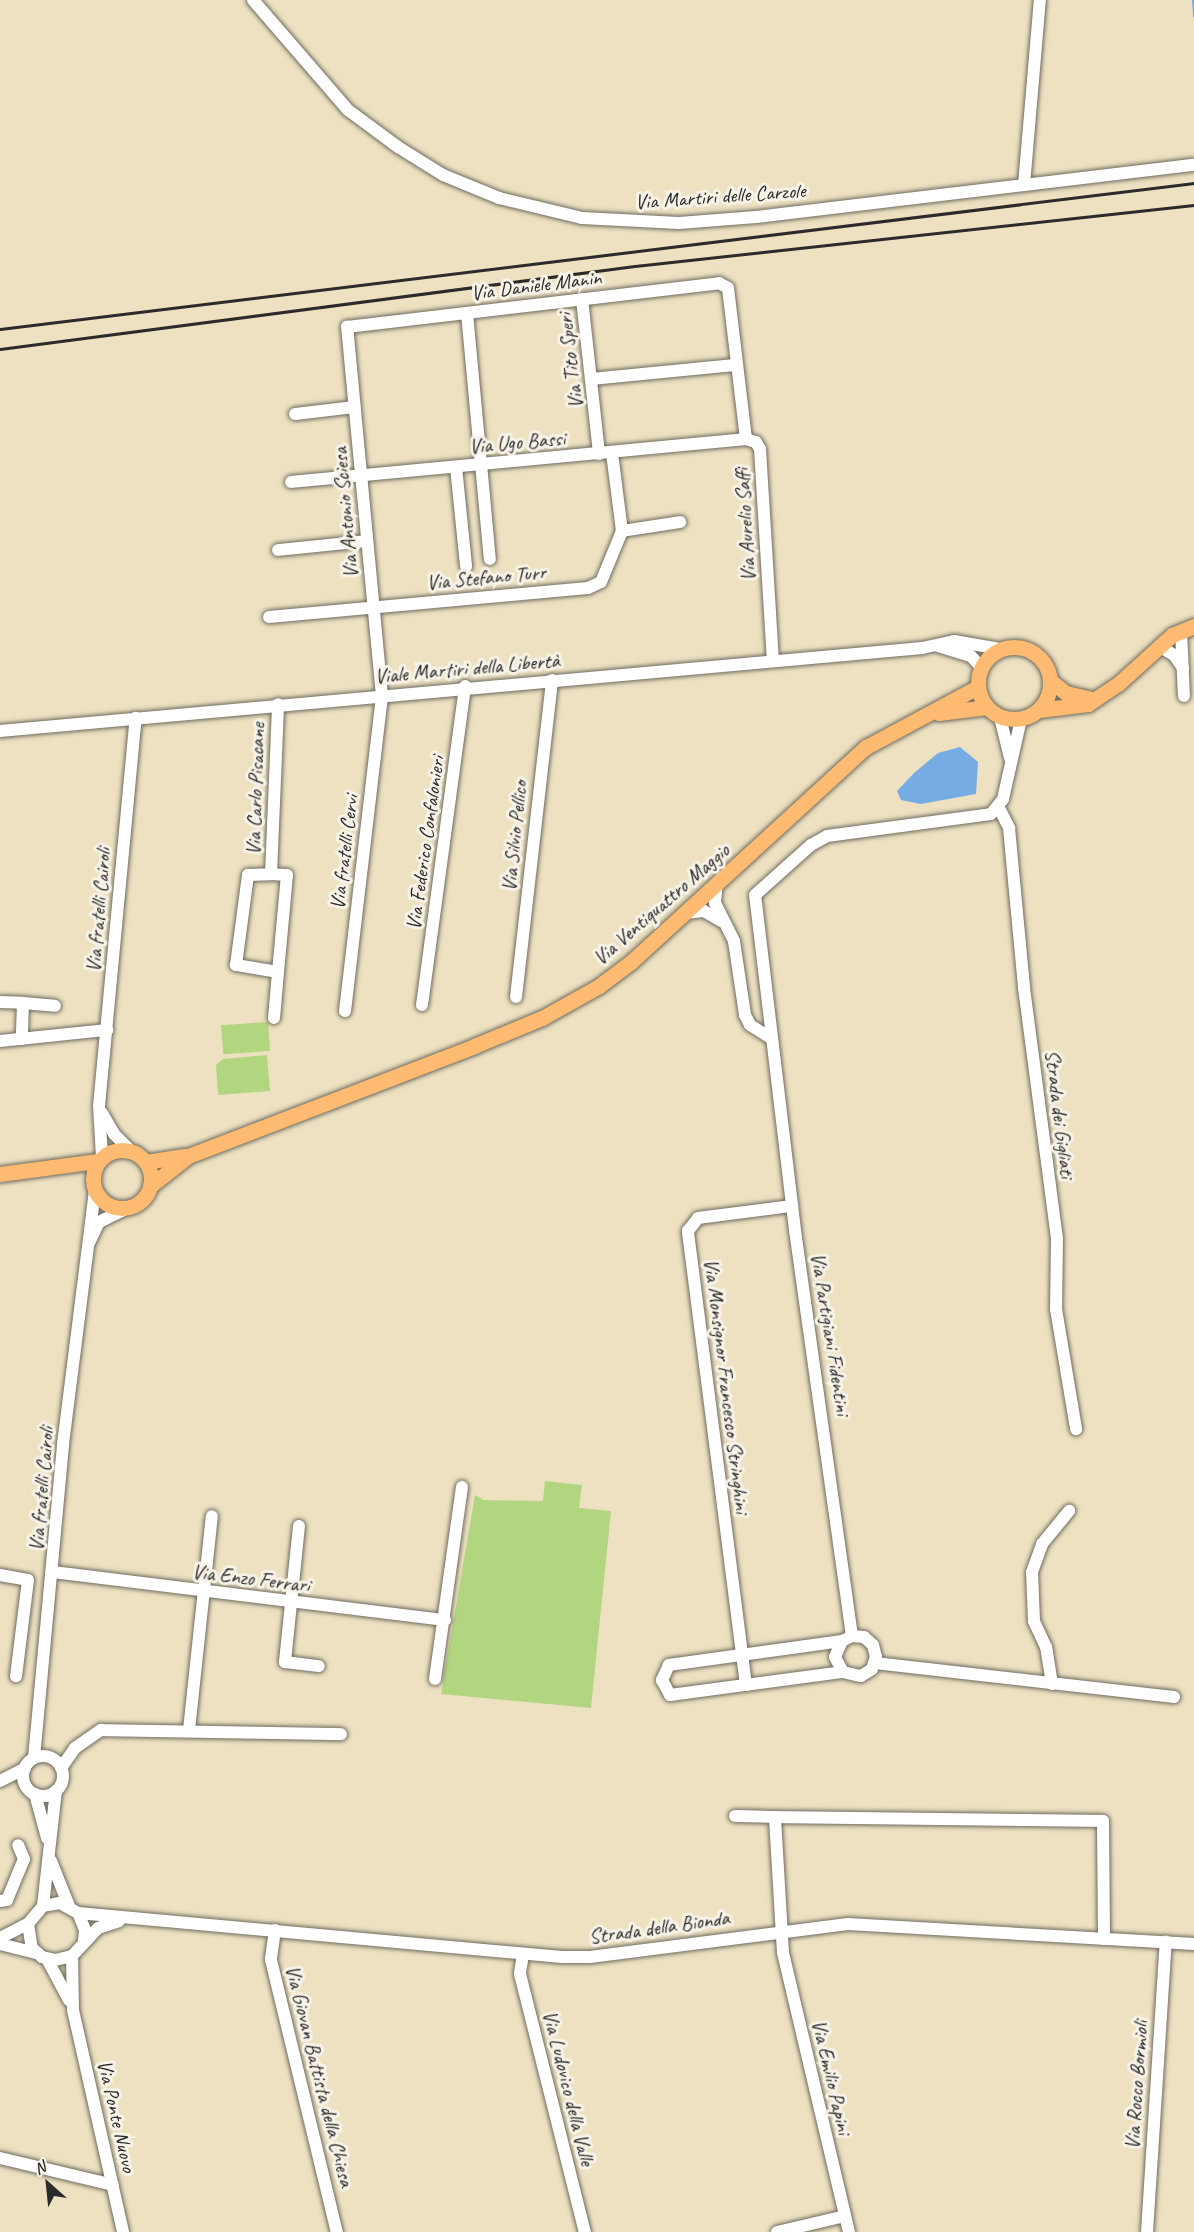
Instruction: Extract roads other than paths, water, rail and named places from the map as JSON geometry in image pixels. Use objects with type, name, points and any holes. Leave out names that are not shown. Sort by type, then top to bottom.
[{"type":"main road","points":[[1039,710],[1048,697],[1051,681],[1044,662],[1031,650],[1001,649],[981,667],[978,687],[987,707],[1000,717],[1021,718],[1039,710],[1079,707],[1118,684],[1159,646],[1187,628]]},
{"type":"main road","points":[[1051,681],[1066,693],[1093,699]]},
{"type":"main road","name":"Via Ventiquattro Maggio","points":[[146,1162],[188,1156],[542,1018],[607,981],[686,913],[866,747],[890,731],[930,715],[978,687]]},
{"type":"main road","name":"Via Ventiquattro Maggio","points":[[930,715],[987,707]]},
{"type":"main road","points":[[0,1174],[48,1169],[100,1159],[116,1150],[132,1152],[146,1162],[150,1186]]},
{"type":"main road","name":"Via Ventiquattro Maggio","points":[[132,1206],[141,1201],[150,1186],[188,1156]]},
{"type":"main road","points":[[94,1188],[100,1159]]},
{"type":"main road","points":[[48,1169],[94,1188],[115,1207],[132,1206]]},
{"type":"street","name":"Via Martiri delle Carzole","points":[[253,0],[348,110],[398,147],[442,175],[499,198],[542,210],[624,222],[679,223],[1194,165]]},
{"type":"street","points":[[1024,185],[1040,0]]},
{"type":"street","name":"Via Daniele Manin","points":[[347,327],[719,284],[728,288]]},
{"type":"street","name":"Via Aurelio Saffi","points":[[728,288],[746,439],[756,442],[760,450],[772,661]]},
{"type":"street","name":"Via Tito Speri","points":[[582,299],[592,379],[622,531]]},
{"type":"street","points":[[467,313],[490,559]]},
{"type":"street","name":"Via Antonio Sciesa","points":[[347,327],[382,696]]},
{"type":"street","points":[[592,379],[736,365]]},
{"type":"street","points":[[295,414],[355,407]]},
{"type":"street","name":"Via Ugo Bassi","points":[[291,482],[746,439]]},
{"type":"street","points":[[456,467],[466,566]]},
{"type":"street","points":[[622,531],[680,522]]},
{"type":"street","name":"Via Stefano Turr","points":[[269,617],[588,588],[601,582],[622,531]]},
{"type":"street","points":[[278,550],[367,541]]},
{"type":"street","points":[[1184,696],[1187,628]]},
{"type":"street","name":"Viale Martiri della Libertà","points":[[0,730],[382,696],[465,686],[937,646],[967,641],[1001,649]]},
{"type":"street","name":"Viale Martiri della Libertà","points":[[937,646],[970,656],[981,667]]},
{"type":"street","points":[[1159,646],[1174,655],[1184,669]]},
{"type":"street","name":"Via Silvio Pellico","points":[[516,997],[552,680]]},
{"type":"street","name":"Via Federico Confalonieri","points":[[423,1005],[465,686]]},
{"type":"street","name":"Via fratelli Cervi","points":[[345,1011],[382,696]]},
{"type":"street","name":"Via Carlo Pisacane","points":[[271,874],[278,704]]},
{"type":"street","points":[[1000,717],[1010,759]]},
{"type":"street","name":"Via fratelli Cairoli","points":[[100,1159],[99,1106],[136,718]]},
{"type":"street","points":[[998,806],[1007,786],[1010,759],[1021,718]]},
{"type":"street","name":"Via Partigiani Fidentini","points":[[847,1638],[754,904],[757,890],[827,836],[984,817],[998,806]]},
{"type":"street","name":"Strada dei Gigliati","points":[[998,806],[1009,828],[1024,988],[1057,1239],[1056,1309],[1076,1429]]},
{"type":"street","name":"Via Carlo Pisacane","points":[[274,1018],[287,875],[248,874],[236,965],[278,972]]},
{"type":"street","points":[[717,883],[715,903],[722,922],[734,941],[747,1020],[771,1038]]},
{"type":"street","points":[[686,913],[704,912],[722,922]]},
{"type":"street","points":[[0,1002],[55,1006]]},
{"type":"street","points":[[22,1039],[23,1003]]},
{"type":"street","points":[[0,1041],[107,1030]]},
{"type":"street","points":[[99,1106],[114,1134],[132,1152]]},
{"type":"street","name":"Via fratelli Cairoli","points":[[29,1763],[37,1728],[63,1444],[94,1188]]},
{"type":"street","name":"Via fratelli Cairoli","points":[[86,1253],[99,1222],[132,1206]]},
{"type":"street","name":"Via Monsignor Francesco Stringhini","points":[[746,1685],[688,1231],[698,1218],[792,1206]]},
{"type":"street","points":[[435,1679],[462,1487]]},
{"type":"street","points":[[1052,1684],[1046,1647],[1034,1621],[1032,1572],[1042,1544],[1070,1511]]},
{"type":"street","points":[[189,1730],[212,1516]]},
{"type":"street","points":[[299,1526],[285,1662],[319,1666]]},
{"type":"street","name":"Via Enzo Ferrari","points":[[53,1572],[445,1620]]},
{"type":"street","points":[[0,1575],[28,1581],[16,1676]]},
{"type":"street","points":[[875,1663],[873,1645],[864,1637],[847,1638],[669,1665],[662,1680],[670,1695],[843,1672],[861,1676],[875,1663],[1174,1697]]},
{"type":"street","points":[[843,1672],[835,1657],[847,1638]]},
{"type":"street","points":[[37,1728],[50,1757],[61,1768]]},
{"type":"street","points":[[0,1783],[29,1763],[75,1748],[101,1730],[341,1734]]},
{"type":"street","points":[[0,1938],[28,1924],[42,1906],[56,1791],[62,1781],[61,1768],[75,1748]]},
{"type":"street","points":[[0,1944],[42,1956],[72,1956],[84,1940],[85,1930],[73,1909],[50,1854],[31,1791],[29,1763]]},
{"type":"street","points":[[0,1783],[31,1791],[56,1791]]},
{"type":"street","points":[[735,1816],[1103,1821],[1104,1939]]},
{"type":"street","name":"Via Emilio Papini","points":[[775,1817],[780,1930],[849,2232]]},
{"type":"street","points":[[0,1901],[7,1900],[24,1859],[18,1845]]},
{"type":"street","points":[[42,1906],[73,1909]]},
{"type":"street","name":"Strada della Bionda","points":[[73,1909],[129,1920],[590,1957],[780,1930],[848,1924],[1194,1944]]},
{"type":"street","name":"Strada della Bionda","points":[[84,1940],[105,1924],[129,1920]]},
{"type":"street","name":"Via Ponte Nuovo","points":[[28,1924],[29,1940],[42,1956],[73,2010]]},
{"type":"street","name":"Via Giovan Battista della Chiesa","points":[[275,1930],[272,1960],[337,2232]]},
{"type":"street","name":"Via Rocco Bormioli","points":[[1147,2232],[1166,1942]]},
{"type":"street","name":"Via Ludovico della Valle","points":[[523,1953],[520,1974],[585,2232]]},
{"type":"street","name":"Via Ponte Nuovo","points":[[72,1956],[73,2010],[123,2232]]},
{"type":"street","points":[[0,2158],[113,2185]]},
{"type":"street","points":[[777,2232],[845,2216]]},
{"type":"water","points":[[960,747],[978,762],[976,794],[921,804],[901,800],[897,791],[914,773],[938,753]]},
{"type":"waterway","points":[[1193,0],[1194,16]]},
{"type":"railway","points":[[0,329],[1194,183]]},
{"type":"railway","points":[[0,349],[635,266],[1194,205]]}]
